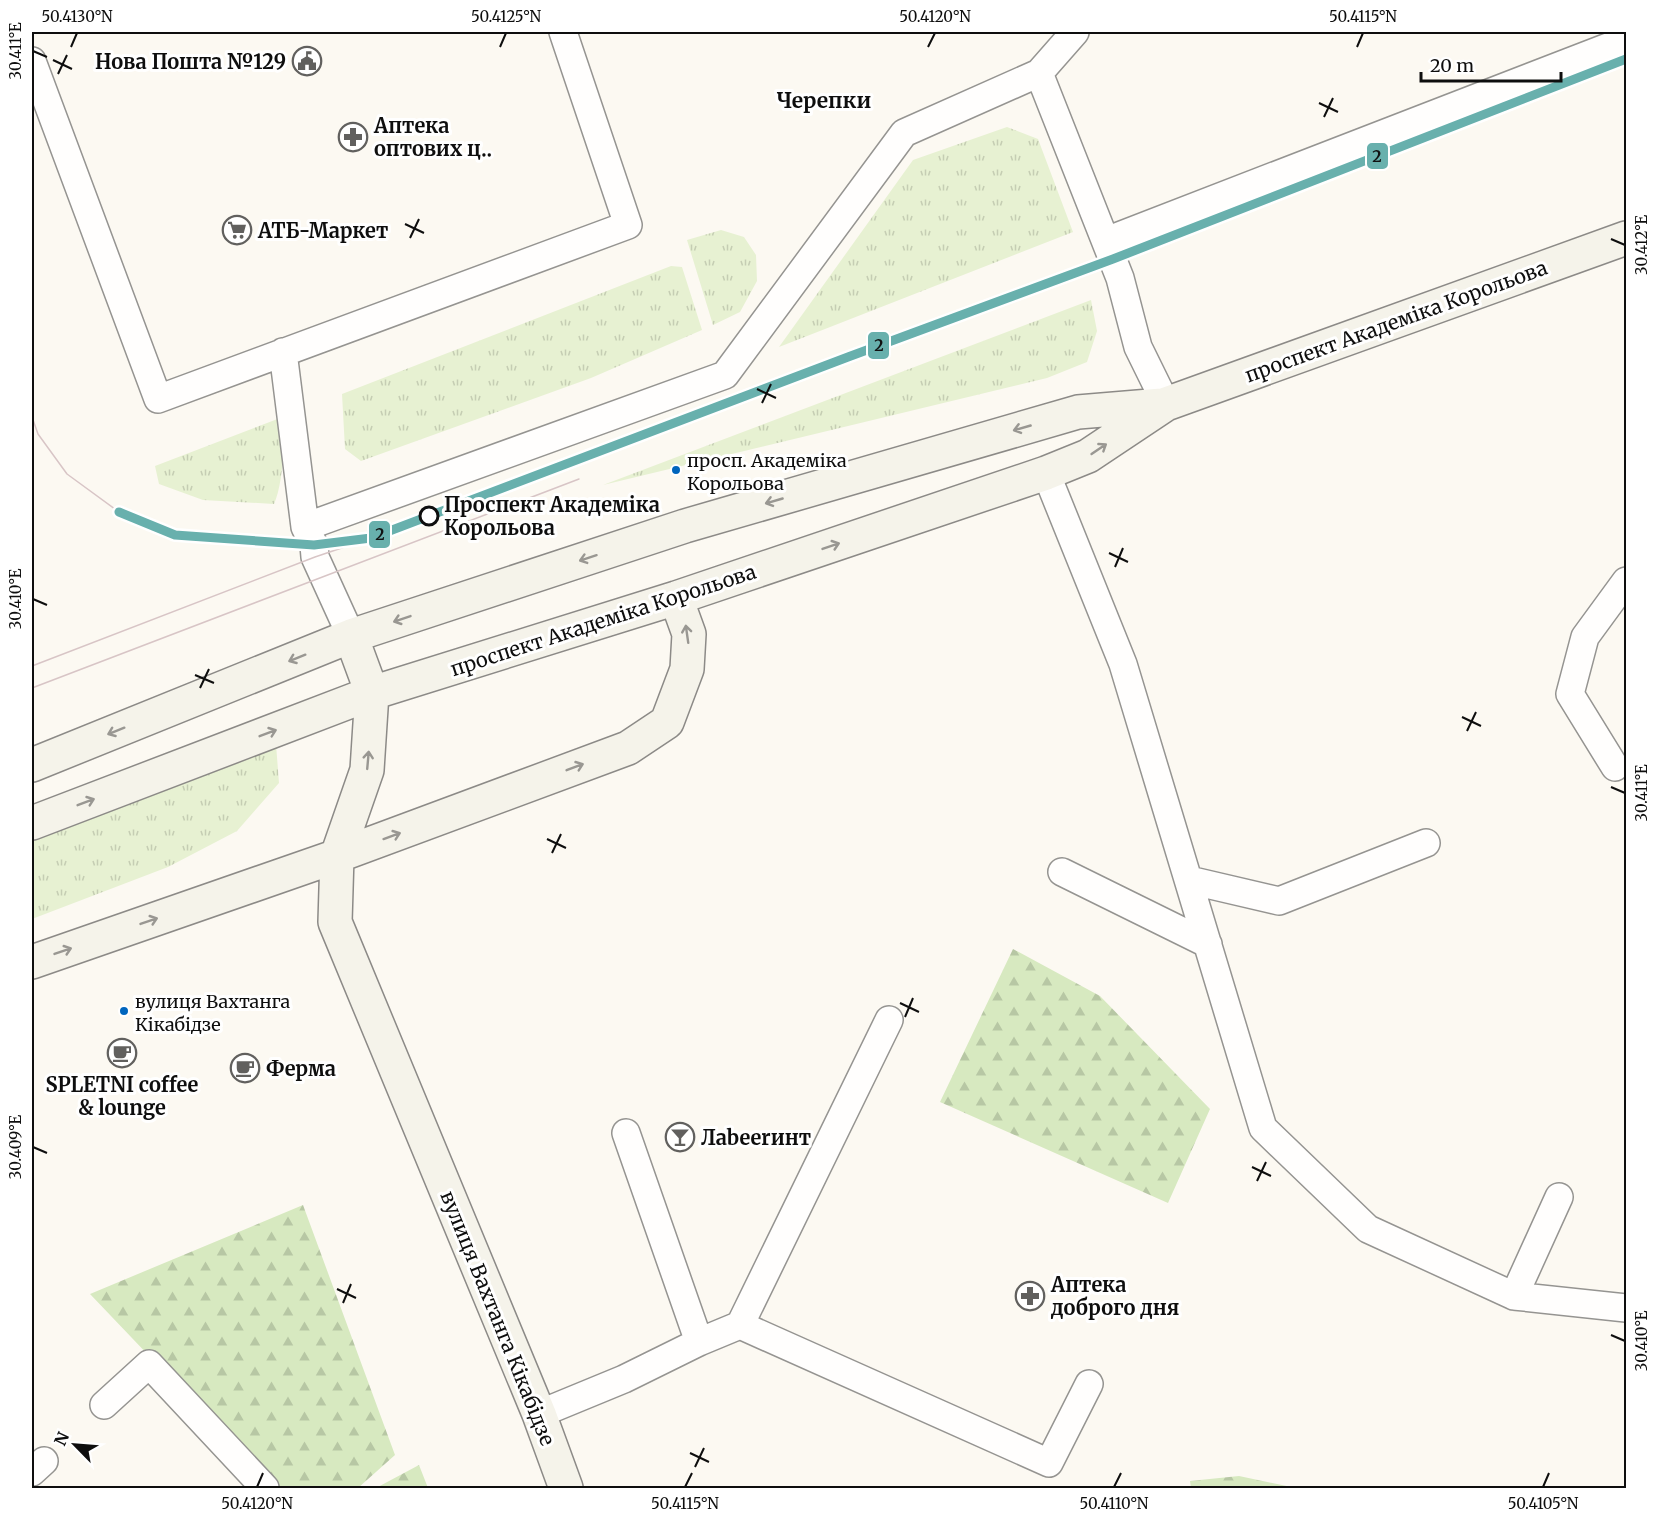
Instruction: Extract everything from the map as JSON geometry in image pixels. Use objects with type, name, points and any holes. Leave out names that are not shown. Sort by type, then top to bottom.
[{"type":"main road","name":"проспект Академіка Корольова","points":[[32,823],[372,693],[676,598],[1046,473],[1088,456],[1166,404],[1626,238]]},
{"type":"main road","name":"проспект Академіка Корольова","points":[[32,765],[351,636],[685,526],[1078,412],[1166,404]]},
{"type":"main road","points":[[32,962],[337,856],[628,748],[667,722],[687,669],[689,634],[676,598]]},
{"type":"main road","name":"вулиця Вахтанга Кікабідзе","points":[[351,636],[372,693],[367,770],[337,856],[336,922],[567,1488]]},
{"type":"lane","points":[[32,61],[158,399],[628,225],[564,32]]},
{"type":"lane","points":[[304,527],[725,375],[904,132],[1040,73],[1074,32]]},
{"type":"lane","points":[[1106,241],[1626,40]]},
{"type":"lane","points":[[1040,73],[1120,278],[1138,347],[1166,404]]},
{"type":"lane","points":[[283,352],[304,527],[314,544],[315,557],[351,636]]},
{"type":"lane","points":[[1046,473],[1123,664],[1263,1128],[1368,1229],[1514,1296],[1626,1308]]},
{"type":"lane","points":[[1615,767],[1570,694],[1585,637],[1626,581]]},
{"type":"lane","points":[[1189,880],[1279,901],[1426,843]]},
{"type":"lane","points":[[1062,872],[1208,944]]},
{"type":"lane","points":[[538,1414],[624,1379],[699,1342],[740,1325],[889,1020]]},
{"type":"lane","points":[[626,1132],[699,1342]]},
{"type":"lane","points":[[1514,1296],[1559,1197]]},
{"type":"lane","points":[[740,1325],[1049,1463],[1089,1384]]},
{"type":"lane","points":[[104,1405],[149,1364],[266,1488]]},
{"type":"green space","points":[[1007,127],[1038,139],[1073,232],[779,347],[913,160]]},
{"type":"green space","points":[[721,230],[744,237],[756,255],[757,281],[740,312],[713,325],[687,240]]},
{"type":"green space","points":[[671,266],[682,267],[702,330],[591,378],[361,461],[345,449],[342,394]]},
{"type":"green space","points":[[1091,300],[1097,331],[1087,362],[1047,378],[603,485]]},
{"type":"green space","points":[[280,418],[283,461],[280,485],[274,504],[203,500],[159,484],[155,466]]},
{"type":"green space","points":[[276,744],[279,783],[237,831],[168,867],[32,919],[32,840]]},
{"type":"green space","points":[[1013,949],[1100,996],[1210,1109],[1168,1203],[940,1102]]},
{"type":"green space","points":[[303,1205],[395,1455],[358,1488],[275,1488],[90,1294]]},
{"type":"green space","points":[[419,1465],[428,1488],[376,1488]]},
{"type":"green space","points":[[1239,1476],[1296,1488],[1191,1488],[1190,1481]]},
{"type":"tram line","points":[[32,417],[38,434],[67,474],[119,512]]},
{"type":"tram line","points":[[32,688],[579,479]]},
{"type":"tram line","points":[[32,666],[315,557],[371,538]]},
{"type":"transit line","name":"2","points":[[119,512],[175,535],[314,545],[371,538],[1113,259],[1626,59]]},
{"type":"place","name":"Нова Пошта №129","points":[[307,61]]},
{"type":"place","name":"Аптека оптових ц‥","points":[[353,137]]},
{"type":"place","name":"АТБ-Маркет","points":[[237,230]]},
{"type":"place","name":"просп. Академіка Корольова","points":[[676,470]]},
{"type":"place","name":"Проспект Академіка Корольова","points":[[429,516]]},
{"type":"place","name":"вулиця Вахтанга Кікабідзе","points":[[124,1011]]},
{"type":"place","name":"SPLETNI coffee & lounge","points":[[122,1053]]},
{"type":"place","name":"Ферма","points":[[245,1068]]},
{"type":"place","name":"Лаbeerинт","points":[[680,1137]]},
{"type":"place","name":"Аптека доброго дня","points":[[1030,1296]]},
{"type":"district","name":"Черепки","points":[[824,100]]}]
